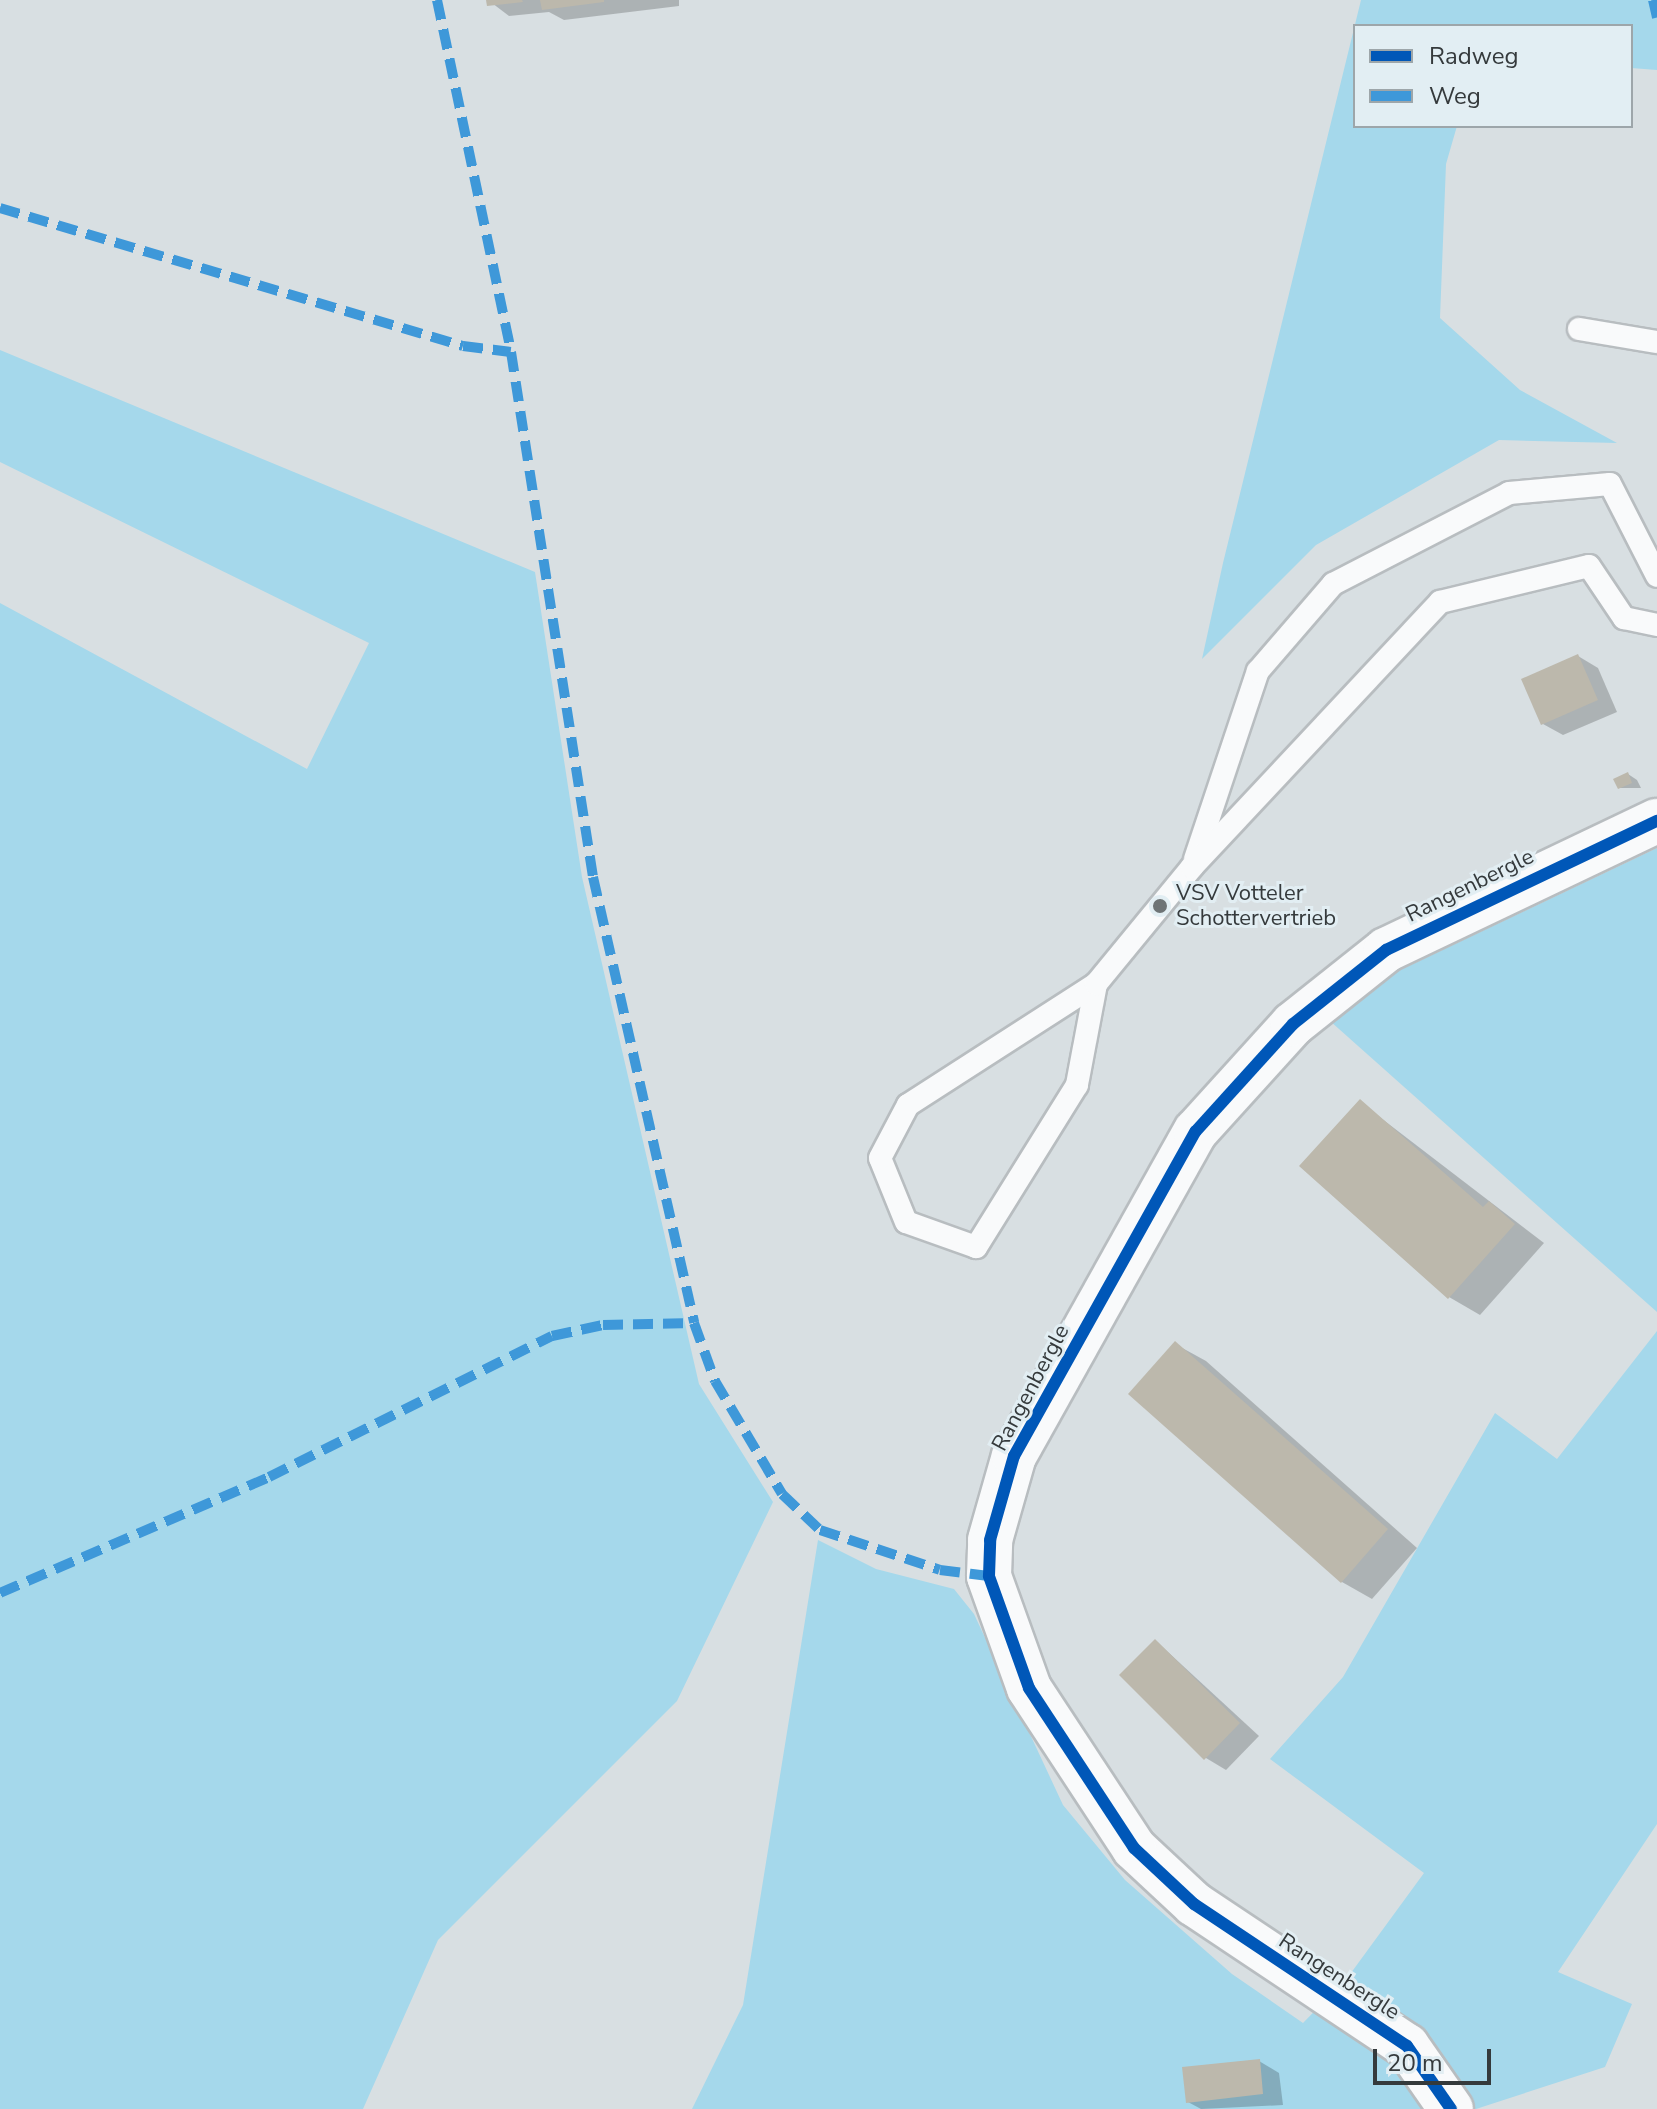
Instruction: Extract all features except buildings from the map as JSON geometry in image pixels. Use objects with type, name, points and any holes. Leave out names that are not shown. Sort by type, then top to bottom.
[{"type":"street","name":"Rangenbergle","points":[[1451,2109],[1407,2046],[1194,1904],[1134,1848],[1029,1688],[989,1576],[990,1540],[1014,1456],[1196,1131],[1293,1024],[1386,950],[1657,821]]},
{"type":"lane","points":[[1579,329],[1657,342]]},
{"type":"lane","points":[[1192,867],[1258,671],[1333,584],[1509,493],[1610,484],[1657,576]]},
{"type":"lane","points":[[1096,984],[1077,1085],[976,1247],[906,1222],[880,1158],[908,1105],[1096,984],[1192,867],[1440,602],[1589,566],[1624,618],[1657,624]]},
{"type":"shaded area","points":[[1361,0],[1657,0],[1657,70],[1633,68],[1633,24],[1355,24]]},
{"type":"shaded area","points":[[1353,33],[1353,128],[1456,128],[1446,164],[1440,318],[1520,390],[1617,443],[1499,440],[1316,545],[1202,659]]},
{"type":"shaded area","points":[[0,350],[535,572],[582,877],[699,1384],[773,1502],[677,1701],[438,1940],[363,2109],[0,2109],[0,603],[307,769],[369,643],[0,462]]},
{"type":"shaded area","points":[[1657,848],[1657,1312],[1330,1021],[1398,971]]},
{"type":"shaded area","points":[[1657,1331],[1657,1824],[1558,1972],[1632,2004],[1605,2067],[1476,2109],[692,2109],[743,2005],[818,1540],[876,1569],[954,1589],[974,1614],[1063,1805],[1125,1880],[1232,1974],[1303,2023],[1348,1977],[1424,1873],[1270,1759],[1343,1677],[1495,1413],[1557,1459]]},
{"type":"marked path","points":[[437,0],[511,352],[593,877],[694,1323],[715,1381],[782,1494],[820,1530],[940,1570],[989,1576]]},
{"type":"marked path","points":[[1653,0],[1657,18]]},
{"type":"marked path","points":[[0,208],[463,346],[511,352]]},
{"type":"marked path","points":[[0,1593],[269,1477],[552,1336],[603,1325],[694,1323]]},
{"type":"cycle path","points":[[1451,2109],[1407,2046],[1194,1904],[1134,1848],[1029,1688],[989,1576],[990,1540],[1014,1456],[1196,1131],[1293,1024],[1386,950],[1657,821]]},
{"type":"place","name":"VSV Votteler Schottervertrieb","points":[[1160,906]]}]
